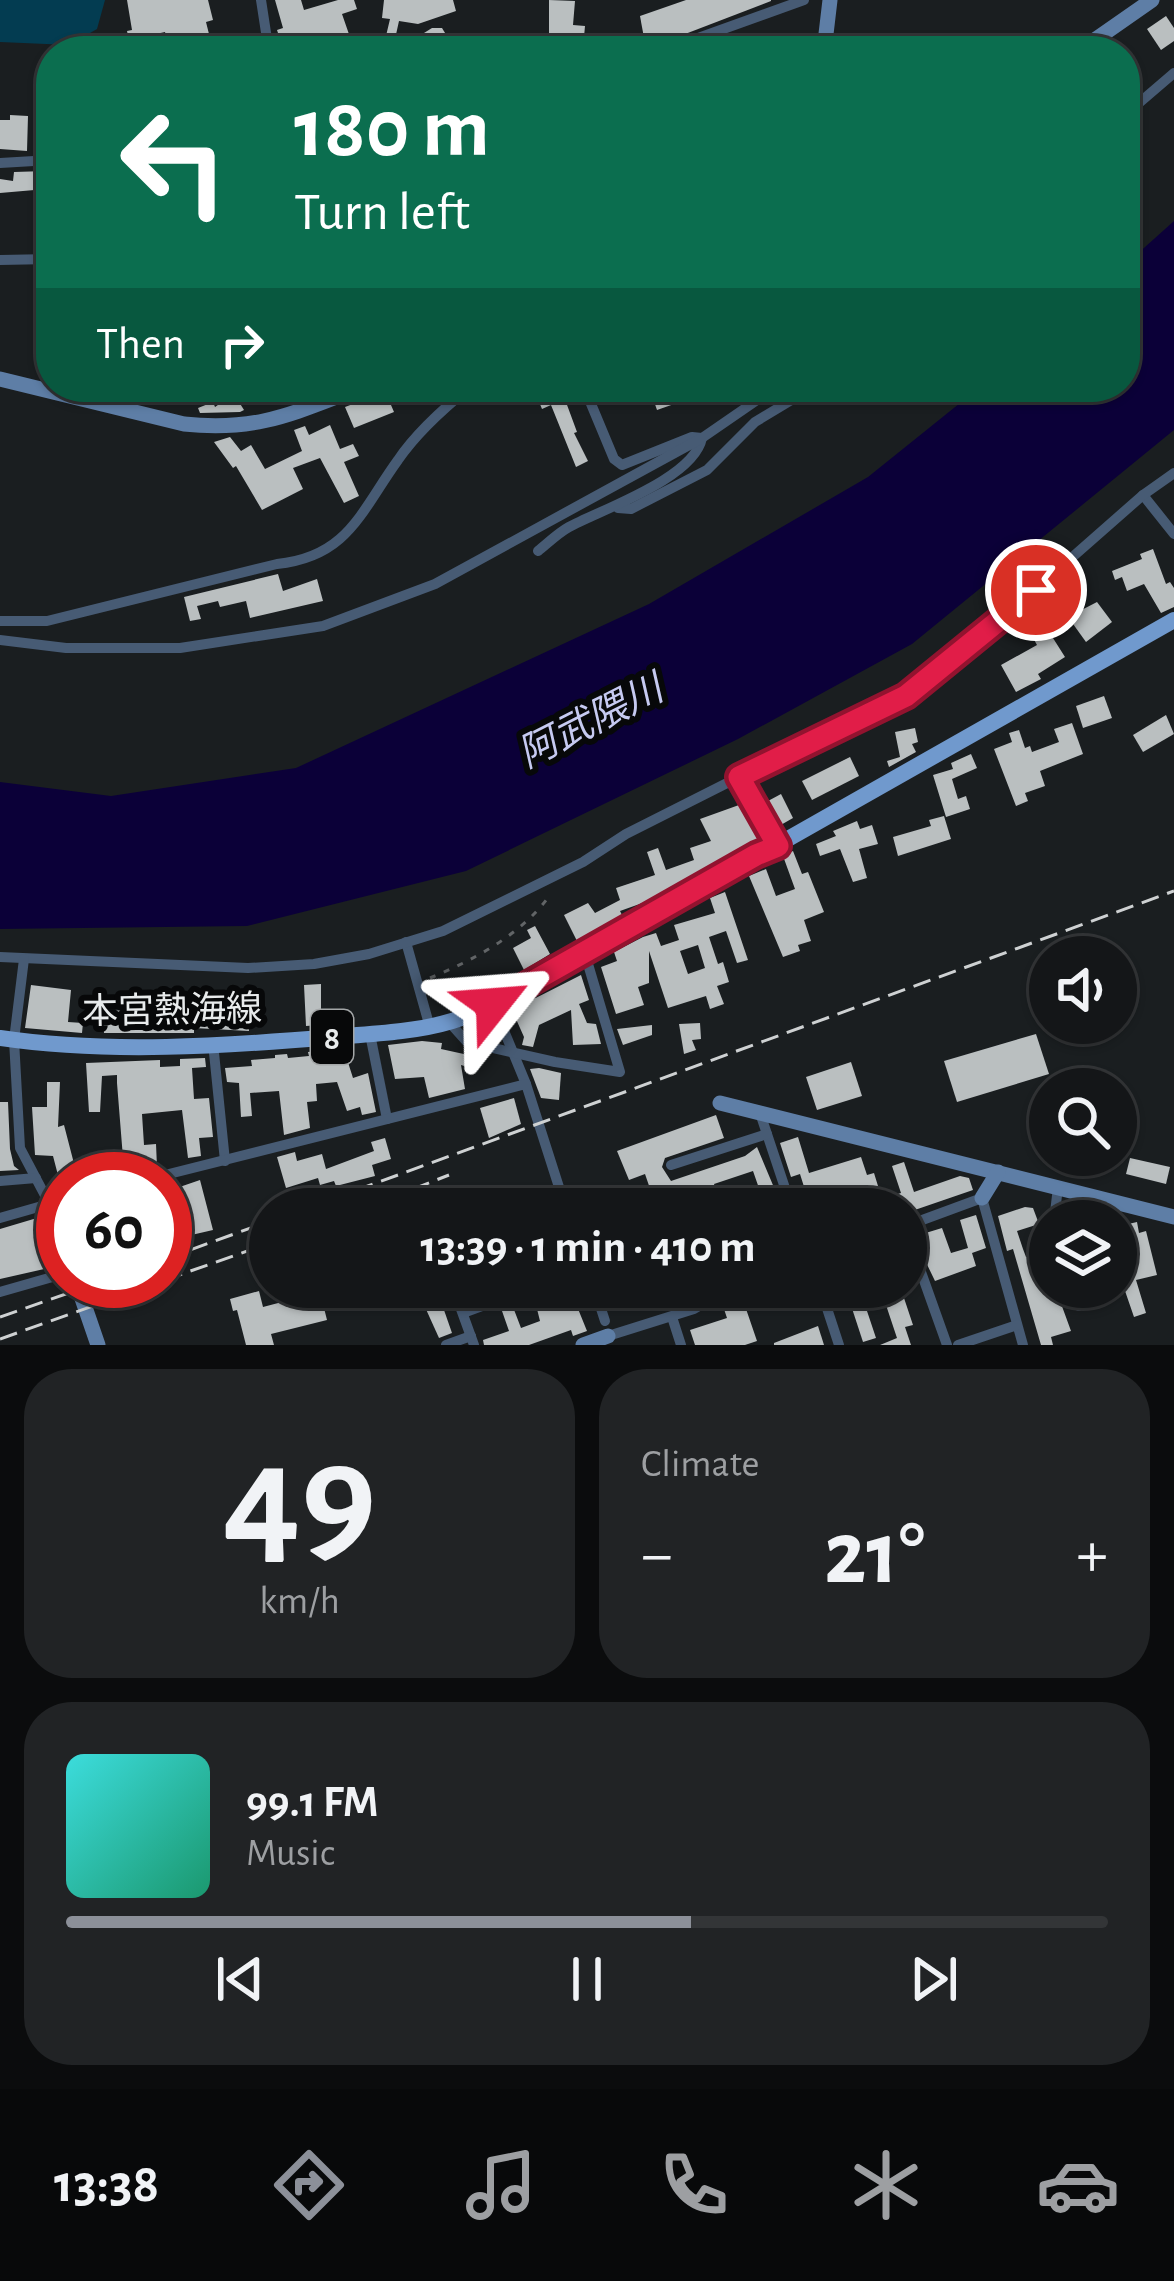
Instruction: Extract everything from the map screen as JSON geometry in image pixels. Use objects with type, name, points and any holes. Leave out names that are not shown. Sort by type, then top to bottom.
[{"type":"main road","name":"本宮熱海線","points":[[7,1039],[110,1046],[213,1043],[370,1034],[449,1022],[585,954],[1174,620]]},
{"type":"street","points":[[260,0],[266,36]]},
{"type":"street","points":[[704,36],[804,0]]},
{"type":"street","points":[[1100,36],[1152,0]]},
{"type":"street","points":[[825,36],[827,1]]},
{"type":"street","points":[[1140,102],[1174,73]]},
{"type":"street","points":[[0,163],[36,161]]},
{"type":"street","points":[[0,260],[36,259]]},
{"type":"street","points":[[0,379],[36,388]]},
{"type":"street","points":[[94,402],[212,427],[288,417],[326,402]]},
{"type":"street","points":[[0,621],[46,621],[277,564],[307,561],[358,524],[398,458],[455,402]]},
{"type":"street","points":[[590,402],[614,459],[622,465],[692,437],[702,438]]},
{"type":"street","points":[[0,640],[66,648],[180,648],[323,626],[435,584],[702,438],[754,402]]},
{"type":"street","points":[[615,507],[631,509],[707,470],[755,422],[788,402]]},
{"type":"street","points":[[538,551],[566,529],[615,507],[695,456],[702,438]]},
{"type":"street","points":[[0,957],[248,968],[314,964],[442,931],[906,696],[962,654],[1174,472]]},
{"type":"street","points":[[1143,495],[1174,534]]},
{"type":"street","points":[[739,777],[778,846]]},
{"type":"street","points":[[406,942],[429,1024]]},
{"type":"street","points":[[449,1022],[467,1042],[620,1072],[585,954]]},
{"type":"street","points":[[0,1181],[36,1178],[20,1148],[7,1039],[24,959]]},
{"type":"street","points":[[493,1004],[516,1053],[559,1188]]},
{"type":"street","points":[[370,1034],[387,1119]]},
{"type":"street","points":[[213,1043],[225,1161]]},
{"type":"street","points":[[192,1169],[526,1084]]},
{"type":"street","points":[[719,1103],[1174,1217]]},
{"type":"street","points":[[760,1113],[784,1188]]},
{"type":"street","points":[[671,1165],[767,1134]]},
{"type":"street","points":[[927,1218],[982,1198],[998,1172]]},
{"type":"street","points":[[1056,1200],[1058,1187]]},
{"type":"street","points":[[982,1198],[1023,1345]]},
{"type":"street","points":[[0,1217],[36,1207]]},
{"type":"street","points":[[0,1292],[36,1282]]},
{"type":"street","points":[[927,1289],[947,1345]]},
{"type":"street","points":[[85,1308],[98,1345]]},
{"type":"street","points":[[446,1345],[473,1341],[461,1308]]},
{"type":"street","points":[[463,1313],[477,1308]]},
{"type":"street","points":[[583,1345],[690,1308]]},
{"type":"street","points":[[827,1308],[839,1345]]},
{"type":"street","points":[[672,1317],[681,1345]]},
{"type":"street","points":[[958,1345],[1017,1325]]},
{"type":"path","points":[[418,983],[503,939],[531,918],[547,898]]},
{"type":"shaded area","points":[[0,0],[105,0],[97,29],[85,36],[36,36],[36,44],[0,42]]},
{"type":"water","name":"阿武隈川","points":[[1174,221],[1174,430],[912,644],[738,739],[466,871],[247,926],[0,929],[0,782],[111,796],[296,768],[649,604],[868,477],[961,402],[1140,402],[1140,252]]},
{"type":"building","points":[[127,0],[208,0],[213,20],[206,22],[209,34],[128,36],[127,31],[132,30]]},
{"type":"building","points":[[275,0],[301,0],[304,10],[354,0],[357,9],[342,14],[350,36],[279,36],[277,30],[283,28]]},
{"type":"building","points":[[384,0],[453,0],[456,11],[418,24],[399,21],[396,36],[386,36],[390,19],[382,18]]},
{"type":"building","points":[[549,0],[575,1],[573,25],[585,26],[584,36],[549,36]]},
{"type":"building","points":[[686,0],[771,0],[680,36],[644,36],[640,16]]},
{"type":"building","points":[[1166,16],[1174,28],[1174,41],[1161,50],[1147,29]]},
{"type":"building","points":[[442,28],[447,36],[419,36]]},
{"type":"building","points":[[10,115],[28,116],[27,151],[0,149],[0,120],[10,120]]},
{"type":"building","points":[[36,171],[36,190],[0,193],[0,179],[13,181],[14,172]]},
{"type":"building","points":[[213,402],[215,407],[239,402],[244,410],[200,413],[198,408]]},
{"type":"building","points":[[358,402],[398,402],[391,405],[394,412],[354,428],[345,407]]},
{"type":"building","points":[[539,402],[566,402],[588,461],[576,467],[551,405],[542,409]]},
{"type":"building","points":[[654,402],[677,403],[657,410]]},
{"type":"building","points":[[330,425],[340,449],[353,444],[359,456],[344,462],[359,496],[344,503],[320,458],[293,468],[303,489],[262,510],[236,466],[214,442],[230,437],[241,451],[251,445],[265,469],[302,451],[294,430],[305,426],[309,435]]},
{"type":"building","points":[[1153,549],[1166,584],[1174,588],[1174,607],[1161,613],[1144,584],[1127,591],[1122,577],[1115,580],[1112,571],[1142,559],[1140,554]]},
{"type":"building","points":[[278,574],[283,591],[317,579],[323,601],[250,618],[246,601],[220,607],[218,601],[197,606],[201,619],[190,621],[184,597]]},
{"type":"building","points":[[1097,602],[1112,622],[1086,642],[1068,617]]},
{"type":"building","points":[[1046,627],[1065,657],[1038,674],[1041,679],[1016,692],[1001,665],[1037,645],[1032,636]]},
{"type":"building","points":[[1104,696],[1112,718],[1083,728],[1076,706]]},
{"type":"building","points":[[1166,715],[1174,734],[1143,752],[1133,735]]},
{"type":"building","points":[[1072,723],[1083,754],[1040,771],[1045,786],[1025,793],[1028,801],[1016,806],[994,749],[1012,742],[1009,733],[1019,730],[1025,748],[1030,746],[1032,752],[1059,742],[1054,729]]},
{"type":"building","points":[[915,728],[918,742],[912,744],[916,752],[889,767],[887,761],[900,757],[895,732]]},
{"type":"building","points":[[971,754],[977,768],[952,779],[958,799],[966,796],[970,809],[946,817],[933,775],[953,769],[951,763]]},
{"type":"building","points":[[850,757],[859,776],[812,800],[802,781]]},
{"type":"building","points":[[781,794],[793,818],[779,826],[767,806]]},
{"type":"building","points":[[739,805],[763,838],[662,896],[620,911],[623,917],[577,941],[564,915],[588,903],[595,913],[620,900],[616,888],[655,875],[647,852],[658,848],[666,870],[694,860],[690,848],[711,841],[700,819]]},
{"type":"building","points":[[944,816],[951,839],[898,856],[893,837],[931,826],[929,820]]},
{"type":"building","points":[[857,821],[860,829],[872,825],[878,844],[859,849],[867,878],[853,882],[840,849],[820,856],[816,844]]},
{"type":"building","points":[[793,851],[802,874],[808,872],[824,912],[804,920],[811,941],[783,957],[749,876],[766,869],[776,896],[795,889],[783,856]]},
{"type":"building","points":[[725,892],[748,960],[737,963],[726,931],[709,937],[729,982],[717,986],[724,1004],[710,1009],[706,996],[668,1008],[649,951],[649,983],[638,987],[644,1005],[616,1014],[601,967],[617,961],[614,952],[643,937],[656,933],[661,946],[679,940],[674,925],[715,913],[710,898]],"holes":[[[698,945],[705,968],[688,974],[680,951]]]},
{"type":"building","points":[[535,926],[550,954],[524,970],[513,948],[531,938],[527,930]]},
{"type":"building","points":[[581,975],[589,1000],[579,1004],[587,1023],[596,1024],[601,1044],[573,1045],[571,1010],[539,1025],[533,1047],[522,1045],[524,1037],[512,1010]]},
{"type":"building","points":[[321,984],[321,1014],[332,1014],[333,1024],[306,1026],[304,985]]},
{"type":"building","points":[[31,985],[71,990],[68,1022],[83,1023],[82,1033],[25,1028]]},
{"type":"building","points":[[228,991],[228,1003],[247,1003],[249,1031],[194,1028],[194,1033],[104,1033],[103,1011],[196,1008],[196,992]]},
{"type":"building","points":[[700,1023],[701,1039],[692,1040],[696,1050],[684,1054],[679,1024]]},
{"type":"building","points":[[652,1025],[652,1035],[623,1045],[617,1029]]},
{"type":"building","points":[[1029,1036],[1029,1044],[1039,1044],[1047,1068],[1029,1068],[1029,1080],[957,1102],[944,1061]]},
{"type":"building","points":[[422,1041],[482,1058],[478,1070],[461,1065],[465,1089],[429,1098],[424,1077],[395,1079],[388,1045]]},
{"type":"building","points":[[318,1051],[319,1058],[345,1053],[353,1078],[368,1073],[376,1112],[362,1115],[360,1107],[347,1111],[337,1082],[316,1084],[317,1101],[307,1102],[310,1128],[284,1135],[279,1091],[250,1093],[252,1116],[241,1117],[239,1083],[227,1082],[225,1068],[252,1066],[251,1060],[275,1055],[287,1054],[288,1058]]},
{"type":"building","points":[[205,1058],[206,1067],[192,1068],[194,1099],[209,1098],[213,1137],[199,1138],[201,1156],[192,1157],[182,1110],[142,1114],[144,1145],[156,1144],[156,1152],[123,1152],[117,1075],[102,1076],[100,1112],[89,1112],[86,1063],[160,1060],[160,1067],[180,1066],[180,1059]]},
{"type":"building","points":[[851,1062],[862,1096],[817,1110],[806,1077]]},
{"type":"building","points":[[530,1069],[561,1073],[559,1100],[541,1098]]},
{"type":"building","points":[[47,1082],[60,1082],[58,1127],[64,1125],[71,1152],[35,1155],[32,1107],[47,1107]]},
{"type":"building","points":[[514,1098],[521,1124],[489,1138],[480,1108]]},
{"type":"building","points":[[0,1102],[8,1102],[10,1149],[19,1170],[0,1171]]},
{"type":"building","points":[[716,1115],[724,1138],[665,1158],[662,1167],[671,1181],[745,1156],[757,1147],[774,1188],[759,1188],[753,1171],[714,1184],[715,1188],[650,1188],[645,1174],[629,1180],[617,1151]]},
{"type":"building","points":[[798,1137],[809,1173],[861,1157],[867,1175],[874,1173],[879,1188],[804,1188],[800,1174],[791,1177],[780,1143]]},
{"type":"building","points":[[385,1138],[391,1159],[372,1165],[375,1176],[336,1186],[334,1181],[320,1185],[318,1178],[286,1188],[277,1157],[295,1152],[297,1161],[322,1154],[326,1169],[374,1151],[371,1142]]},
{"type":"building","points":[[1137,1160],[1170,1167],[1166,1184],[1134,1176]]},
{"type":"building","points":[[904,1162],[913,1188],[899,1188],[892,1166]]},
{"type":"building","points":[[960,1176],[969,1178],[973,1190],[927,1206],[926,1188]]},
{"type":"building","points":[[200,1180],[213,1230],[192,1235],[192,1183]]},
{"type":"building","points":[[1029,1208],[1029,1227],[1017,1231],[1029,1256],[1029,1304],[1013,1249],[1007,1251],[998,1216]]},
{"type":"building","points":[[976,1215],[986,1248],[972,1253],[976,1266],[935,1281],[927,1264],[927,1233],[942,1228],[951,1253],[968,1248],[960,1220]]},
{"type":"building","points":[[36,1218],[36,1271],[0,1279],[0,1229]]},
{"type":"building","points":[[1137,1222],[1139,1233],[1146,1231],[1157,1275],[1137,1280]]},
{"type":"building","points":[[1137,1283],[1146,1313],[1134,1317],[1131,1308],[1137,1308]]},
{"type":"building","points":[[249,1294],[249,1308],[324,1308],[327,1320],[271,1334],[274,1345],[246,1345],[230,1299]]},
{"type":"building","points":[[425,1308],[443,1308],[452,1333],[439,1338]]},
{"type":"building","points":[[513,1308],[521,1328],[540,1321],[537,1308],[578,1308],[587,1331],[573,1336],[571,1330],[529,1345],[484,1345],[483,1340],[509,1331],[502,1311]]},
{"type":"building","points":[[746,1308],[757,1341],[695,1345],[690,1330],[727,1318],[724,1309]]},
{"type":"building","points":[[852,1308],[866,1308],[876,1338],[863,1342]]},
{"type":"building","points":[[887,1308],[907,1308],[913,1325],[905,1327],[911,1345],[880,1345],[897,1338]]},
{"type":"building","points":[[1030,1308],[1063,1308],[1071,1331],[1051,1337],[1053,1345],[1041,1345]]},
{"type":"building","points":[[818,1326],[824,1345],[774,1345],[774,1343]]},
{"type":"railway","points":[[362,1188],[1174,891]]},
{"type":"railway","points":[[416,1188],[449,1175]]},
{"type":"railway","points":[[192,1249],[249,1229]]},
{"type":"railway","points":[[192,1270],[249,1250]]},
{"type":"railway","points":[[0,1317],[36,1304]]},
{"type":"railway","points":[[0,1339],[87,1308]]},
{"type":"route","points":[[493,1004],[778,846],[739,777],[906,696],[1036,590]]}]
